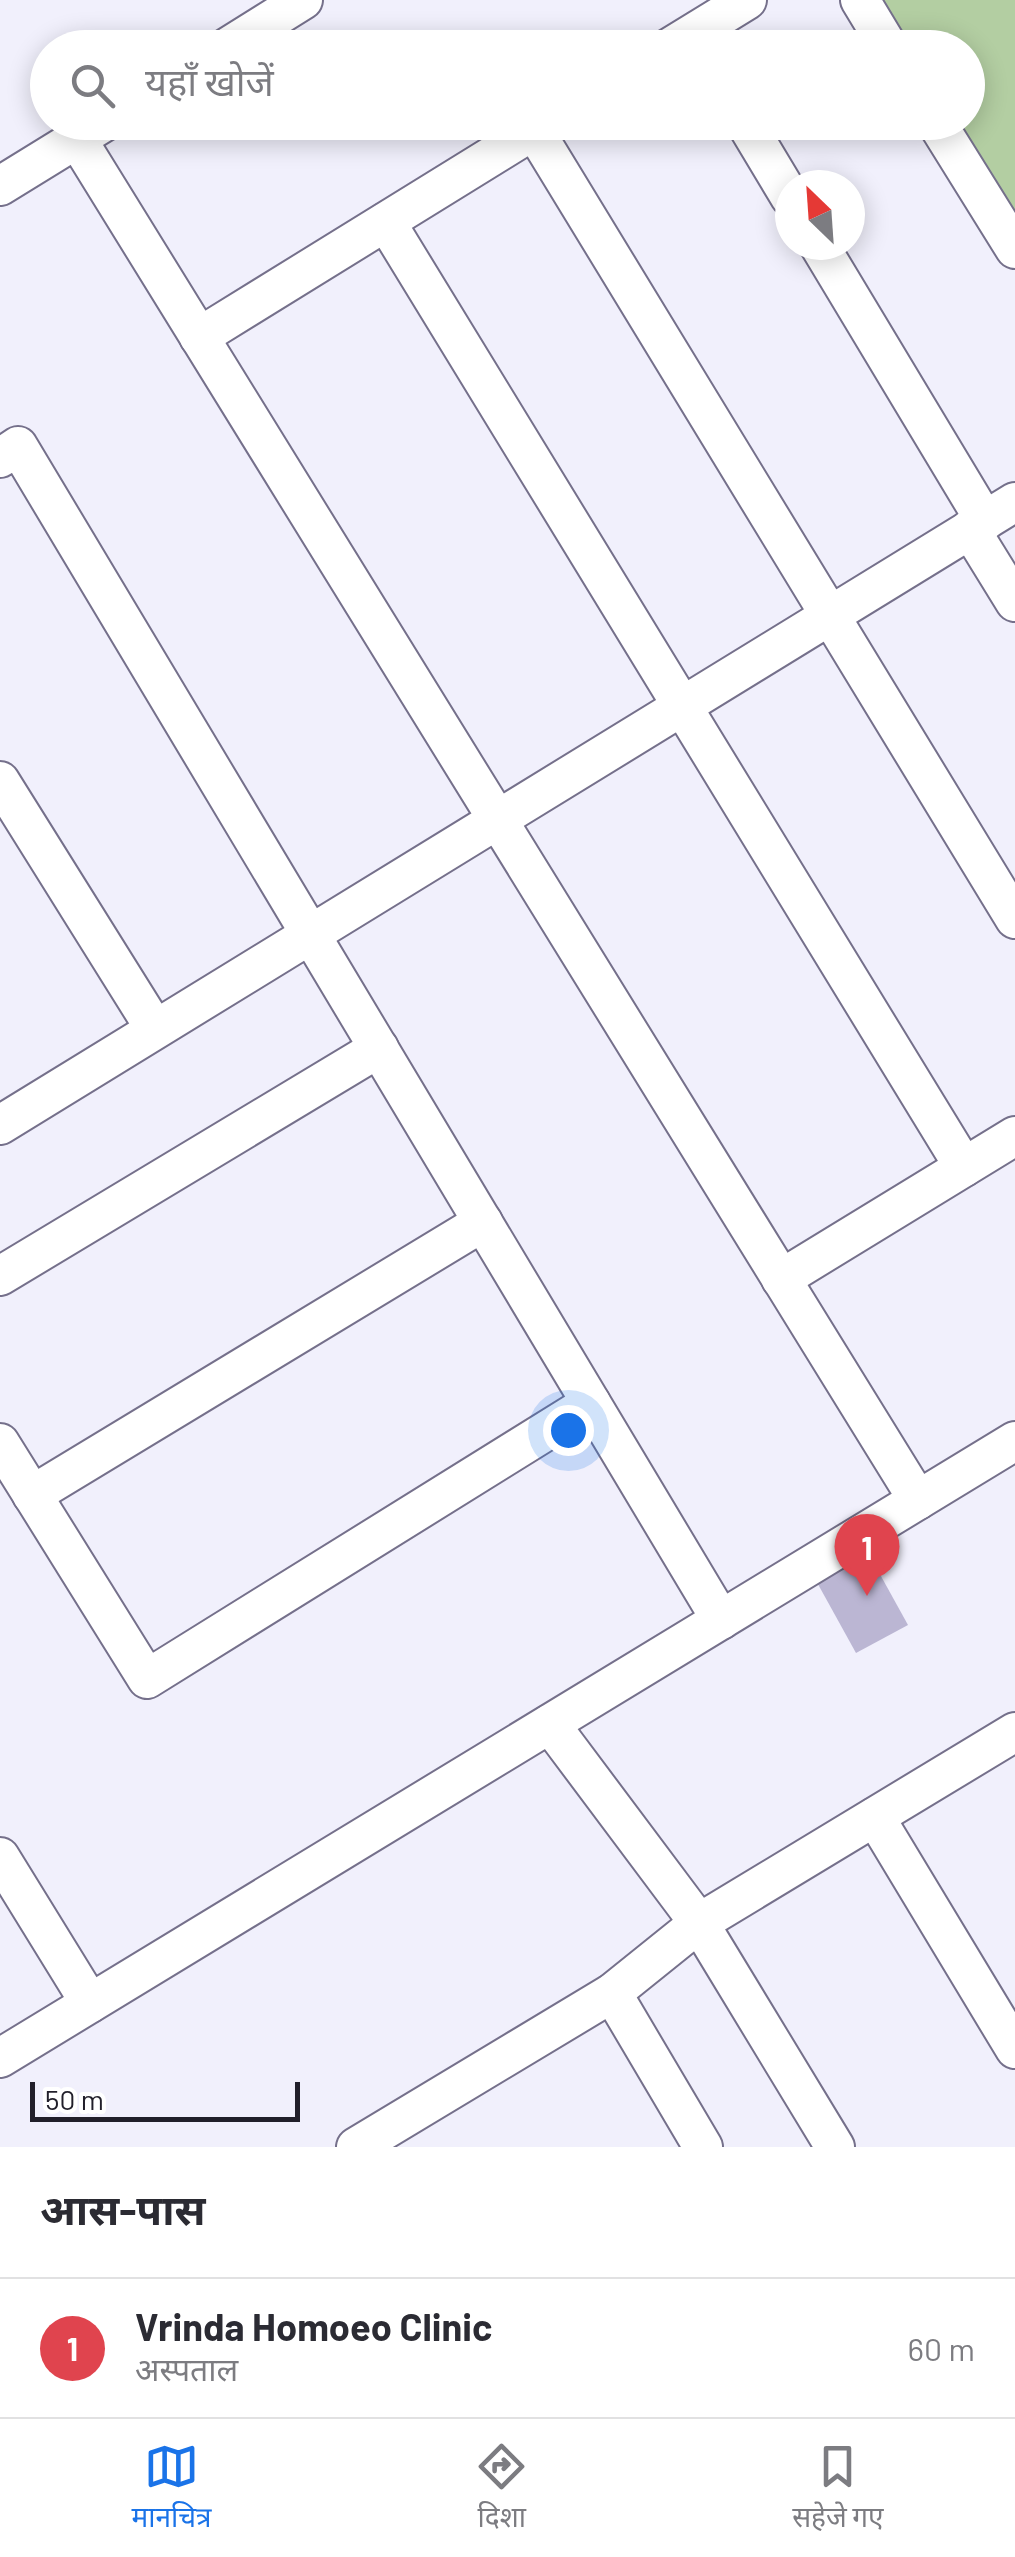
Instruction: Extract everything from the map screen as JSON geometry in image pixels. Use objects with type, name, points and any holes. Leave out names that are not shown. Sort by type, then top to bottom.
[{"type":"street","points":[[255,30],[303,0]]},
{"type":"street","points":[[705,30],[747,0]]},
{"type":"street","points":[[860,0],[878,30]]},
{"type":"street","points":[[0,186],[75,140]]},
{"type":"street","points":[[95,140],[199,337],[918,1500]]},
{"type":"street","points":[[199,337],[518,140]]},
{"type":"street","points":[[548,140],[1015,920]]},
{"type":"street","points":[[756,140],[775,172]]},
{"type":"street","points":[[947,140],[1015,250]]},
{"type":"street","points":[[386,222],[964,1167]]},
{"type":"street","points":[[828,260],[990,517],[1015,602]]},
{"type":"street","points":[[0,458],[18,446],[721,1620]]},
{"type":"street","points":[[2,1118],[155,1029],[990,517]]},
{"type":"street","points":[[0,780],[155,1029]]},
{"type":"street","points":[[0,1276],[378,1048]]},
{"type":"street","points":[[781,1279],[1015,1136]]},
{"type":"street","points":[[32,1494],[483,1222]]},
{"type":"street","points":[[0,1443],[148,1680],[591,1403]]},
{"type":"street","points":[[0,2058],[1015,1441]]},
{"type":"street","points":[[550,1724],[699,1923],[835,2147]]},
{"type":"street","points":[[356,2147],[612,1993],[699,1923],[1015,1732]]},
{"type":"street","points":[[874,1817],[1015,2049]]},
{"type":"street","points":[[0,1857],[90,2004]]},
{"type":"street","points":[[612,1993],[704,2147]]},
{"type":"green space","points":[[877,0],[1015,0],[1015,221],[964,140],[985,140],[985,30],[896,30]]},
{"type":"building","points":[[866,1549],[908,1625],[856,1653],[814,1577]]},
{"type":"place","name":"Vrinda Homoeo Clinic","points":[[867,1596]]}]
